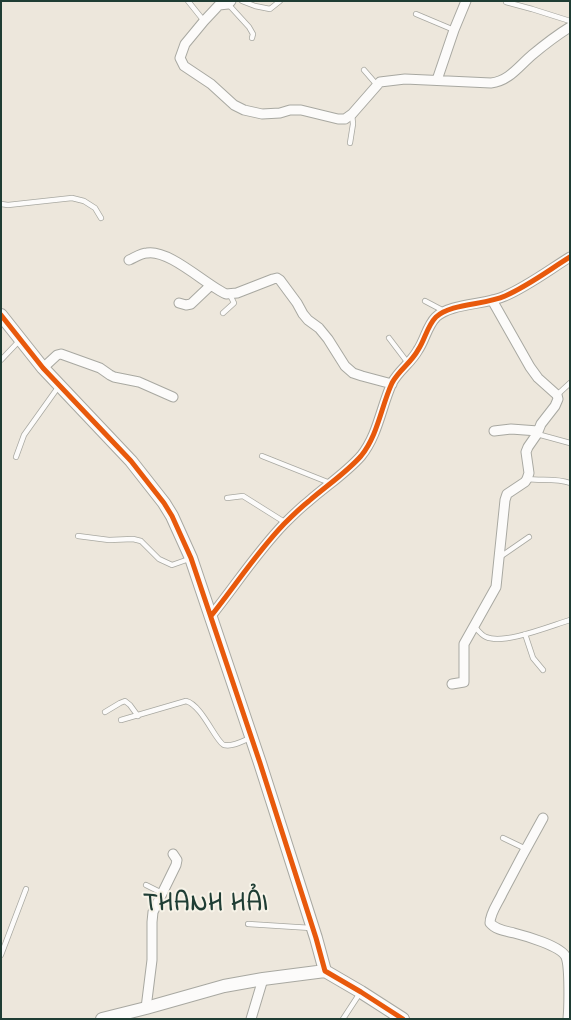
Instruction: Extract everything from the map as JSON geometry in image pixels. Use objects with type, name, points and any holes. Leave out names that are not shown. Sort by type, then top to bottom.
[{"type":"street","points":[[436,80],[466,1]]},
{"type":"street","points":[[230,2],[219,5],[185,44],[180,58],[181,62],[239,108],[262,114],[300,110],[345,119],[352,114],[380,82],[386,80],[405,78],[498,82],[512,74],[533,55],[570,27]]},
{"type":"street","points":[[129,260],[147,252],[159,253],[230,295],[277,278],[308,320],[320,328],[345,366],[353,373],[392,384]]},
{"type":"street","points":[[211,616],[261,550],[286,523],[361,456],[372,438],[392,384],[399,372],[418,350],[435,318],[453,309],[504,296],[533,281],[570,257]]},
{"type":"street","points":[[179,303],[191,304],[211,285]]},
{"type":"street","points":[[452,684],[464,682],[464,644],[496,588],[507,494],[526,482],[529,473],[526,452],[538,433],[541,424],[556,406],[558,399],[557,395],[538,378],[530,367],[492,300]]},
{"type":"street","points":[[1,315],[43,368],[131,461],[153,488],[172,516],[191,558],[252,737],[325,972]]},
{"type":"street","points":[[43,368],[57,355],[61,354],[100,368],[114,377],[139,382],[173,397]]},
{"type":"street","points":[[494,431],[511,428],[538,433]]},
{"type":"street","points":[[543,818],[494,911],[490,923],[503,931],[535,938],[566,956],[569,964],[568,1019]]},
{"type":"street","points":[[146,1008],[152,960],[153,912],[176,865],[177,860],[173,854]]},
{"type":"street","points":[[102,1019],[224,986],[263,979],[325,972],[403,1019]]},
{"type":"street","points":[[250,1019],[263,979]]},
{"type":"lane","points":[[188,1],[204,21]]},
{"type":"lane","points":[[242,1],[270,9],[280,1]]},
{"type":"lane","points":[[230,2],[249,27],[253,34],[252,38]]},
{"type":"lane","points":[[506,2],[570,21]]},
{"type":"lane","points":[[416,14],[454,30]]},
{"type":"lane","points":[[364,70],[377,85]]},
{"type":"lane","points":[[350,143],[353,124],[352,114]]},
{"type":"lane","points":[[1,204],[8,205],[72,198],[84,201],[95,208],[101,218]]},
{"type":"lane","points":[[223,313],[234,303],[230,295]]},
{"type":"lane","points":[[425,301],[446,312]]},
{"type":"lane","points":[[389,338],[408,363]]},
{"type":"lane","points":[[1,360],[20,339]]},
{"type":"lane","points":[[557,395],[570,383]]},
{"type":"lane","points":[[16,458],[24,436],[60,386]]},
{"type":"lane","points":[[538,433],[570,443]]},
{"type":"lane","points":[[262,456],[330,483]]},
{"type":"lane","points":[[527,479],[570,483]]},
{"type":"lane","points":[[227,498],[243,496],[286,523]]},
{"type":"lane","points":[[78,536],[108,540],[133,539],[140,541],[159,559],[172,565],[191,558]]},
{"type":"lane","points":[[500,557],[529,537]]},
{"type":"lane","points":[[474,626],[484,636],[502,639],[570,620]]},
{"type":"lane","points":[[525,634],[533,658],[543,670]]},
{"type":"lane","points":[[104,712],[125,701],[138,716]]},
{"type":"lane","points":[[121,720],[186,701],[192,702],[224,745],[233,745],[252,737]]},
{"type":"lane","points":[[503,838],[526,849]]},
{"type":"lane","points":[[146,886],[162,893]]},
{"type":"lane","points":[[1,955],[26,889]]},
{"type":"lane","points":[[248,924],[312,928]]},
{"type":"lane","points":[[343,1019],[361,992]]},
{"type":"cycle path","points":[[211,616],[255,558],[284,524],[302,506],[361,456],[375,430],[392,383],[415,355],[436,317],[450,309],[497,299],[514,292],[570,257]]},
{"type":"cycle path","points":[[1,315],[43,368],[131,461],[172,516],[191,558],[260,763],[325,971],[403,1019]]},
{"type":"district","name":"THANH HẢI","points":[[206,906]]}]
